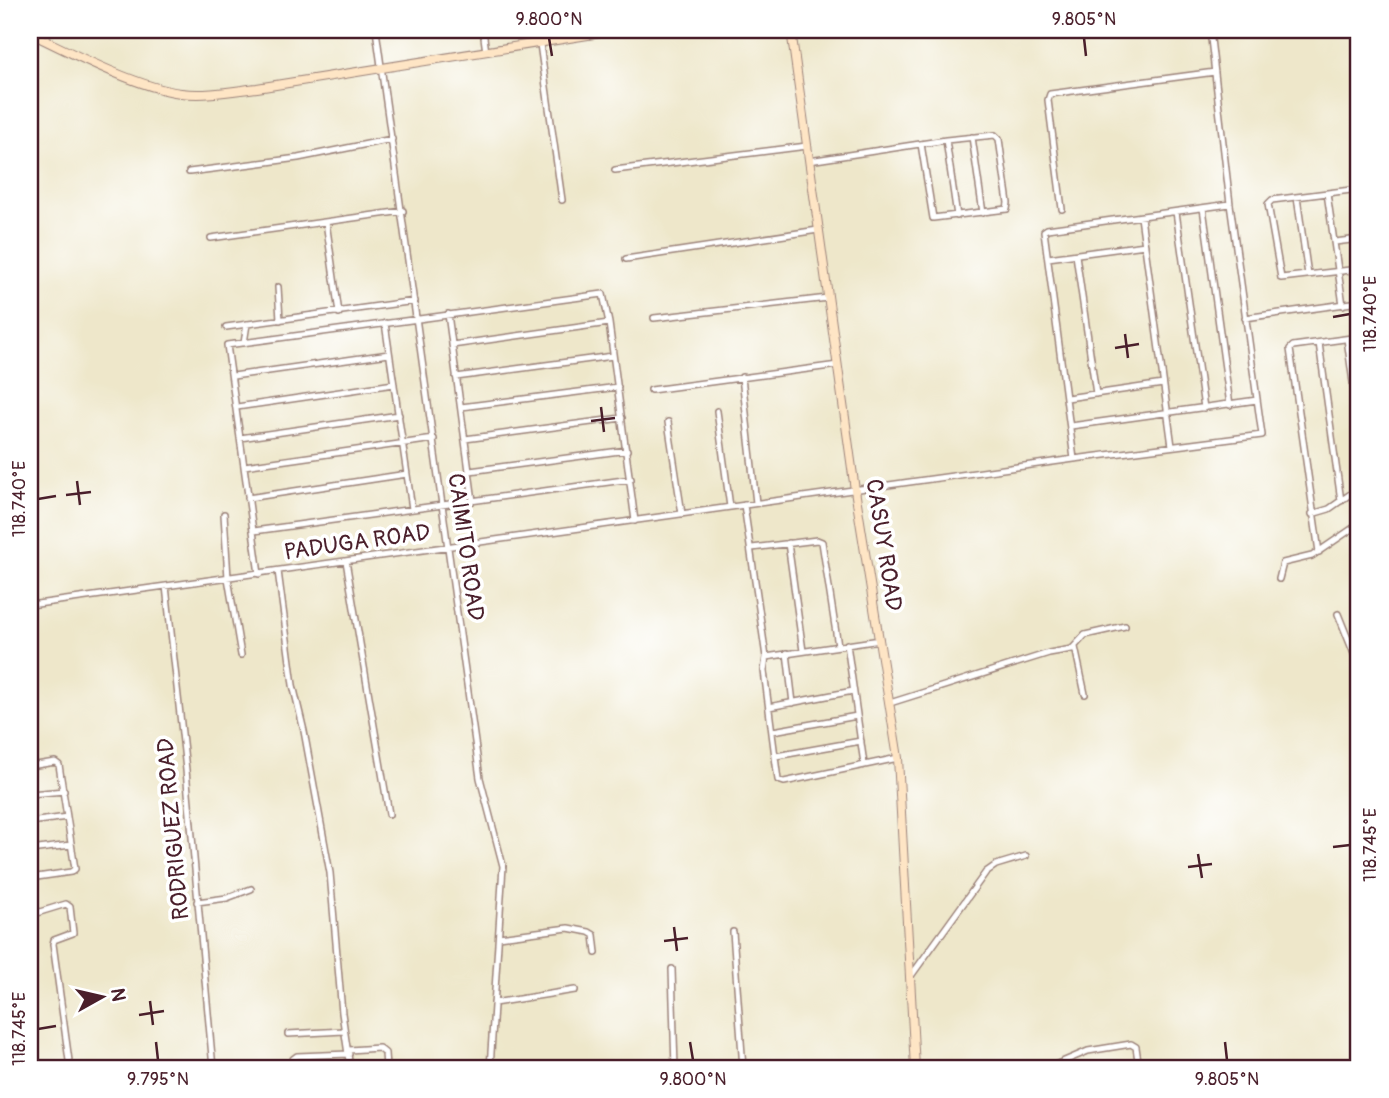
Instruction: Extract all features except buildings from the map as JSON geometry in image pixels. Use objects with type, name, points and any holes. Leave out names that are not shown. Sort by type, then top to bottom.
[{"type":"street","name":"CAIMITO ROAD","points":[[376,30],[480,778],[502,860],[490,1068]]},
{"type":"street","points":[[483,30],[486,52]]},
{"type":"street","points":[[538,30],[562,200]]},
{"type":"street","points":[[30,33],[126,76],[177,92],[202,93],[257,88],[383,69],[619,30]]},
{"type":"street","name":"CASUY ROAD","points":[[791,30],[855,490],[898,758],[915,1068]]},
{"type":"street","points":[[1071,426],[1257,400],[1210,30]]},
{"type":"street","points":[[1062,209],[1048,100],[1050,94],[1215,72]]},
{"type":"street","points":[[809,161],[946,140],[998,136],[1008,203],[1004,210],[935,218],[931,216],[921,144]]},
{"type":"street","points":[[972,137],[983,213]]},
{"type":"street","points":[[189,172],[310,156],[392,139]]},
{"type":"street","points":[[946,140],[957,216]]},
{"type":"street","points":[[615,170],[807,146]]},
{"type":"street","points":[[1359,189],[1272,200],[1268,205],[1280,278],[1359,269]]},
{"type":"street","points":[[1327,193],[1343,304]]},
{"type":"street","points":[[1297,197],[1308,275]]},
{"type":"street","points":[[1074,458],[1044,234],[1047,229],[1230,204]]},
{"type":"street","points":[[1203,208],[1230,405]]},
{"type":"street","points":[[211,238],[403,211]]},
{"type":"street","points":[[1176,212],[1204,408]]},
{"type":"street","points":[[1141,217],[1172,446]]},
{"type":"street","points":[[326,222],[339,313]]},
{"type":"street","points":[[626,259],[818,230]]},
{"type":"street","points":[[1335,242],[1359,239]]},
{"type":"street","points":[[1048,258],[1145,245]]},
{"type":"street","points":[[1076,255],[1096,394]]},
{"type":"street","points":[[278,287],[280,320]]},
{"type":"street","points":[[259,574],[228,345],[417,318],[601,293],[605,297],[609,323],[635,522]]},
{"type":"street","points":[[654,318],[828,298]]},
{"type":"street","points":[[226,327],[415,301]]},
{"type":"street","points":[[1245,318],[1359,302]]},
{"type":"street","points":[[448,314],[473,501]]},
{"type":"street","points":[[384,323],[412,509]]},
{"type":"street","points":[[452,345],[609,323]]},
{"type":"street","points":[[244,343],[247,324]]},
{"type":"street","points":[[1319,552],[1290,351],[1293,346],[1359,337]]},
{"type":"street","points":[[1347,339],[1359,426]]},
{"type":"street","points":[[1319,343],[1341,501]]},
{"type":"street","points":[[233,376],[389,354]]},
{"type":"street","points":[[456,377],[613,356]]},
{"type":"street","points":[[651,390],[838,365]]},
{"type":"street","points":[[741,377],[756,503]]},
{"type":"street","points":[[237,407],[394,384]]},
{"type":"street","points":[[1067,398],[1163,384]]},
{"type":"street","points":[[461,407],[618,387]]},
{"type":"street","name":"PADUGA ROAD","points":[[30,605],[635,522],[1074,458],[1262,435],[1257,400]]},
{"type":"street","points":[[717,411],[730,507]]},
{"type":"street","points":[[240,438],[399,415]]},
{"type":"street","points":[[466,439],[622,418]]},
{"type":"street","points":[[668,422],[682,514]]},
{"type":"street","points":[[244,466],[434,439]]},
{"type":"street","points":[[470,471],[626,450]]},
{"type":"street","points":[[248,498],[407,474]]},
{"type":"street","points":[[254,531],[631,479]]},
{"type":"street","points":[[1312,514],[1329,509],[1359,488]]},
{"type":"street","points":[[744,505],[766,657],[764,667],[778,780],[782,782],[898,758]]},
{"type":"street","points":[[224,514],[228,578],[240,655]]},
{"type":"street","points":[[1279,579],[1283,563],[1312,556],[1359,524]]},
{"type":"street","points":[[752,548],[817,540],[822,542],[838,646]]},
{"type":"street","points":[[788,543],[803,651]]},
{"type":"street","points":[[346,561],[389,814]]},
{"type":"street","points":[[278,571],[293,685],[328,863],[350,1068]]},
{"type":"street","name":"RODRIGUEZ ROAD","points":[[166,586],[213,1068]]},
{"type":"street","points":[[1338,614],[1359,666]]},
{"type":"street","points":[[1085,694],[1075,647],[1079,640],[1086,635],[1125,626]]},
{"type":"street","points":[[766,657],[880,640]]},
{"type":"street","points":[[847,644],[864,764]]},
{"type":"street","points":[[890,703],[1075,647]]},
{"type":"street","points":[[787,653],[793,703]]},
{"type":"street","points":[[769,707],[853,691]]},
{"type":"street","points":[[30,716],[31,725]]},
{"type":"street","points":[[773,731],[857,716]]},
{"type":"street","points":[[776,756],[861,741]]},
{"type":"street","points":[[30,766],[57,763],[64,791],[74,870],[30,878]]},
{"type":"street","points":[[30,794],[64,791]]},
{"type":"street","points":[[30,822],[67,817]]},
{"type":"street","points":[[30,850],[71,845]]},
{"type":"street","points":[[910,977],[986,872],[996,865],[1026,856]]},
{"type":"street","points":[[197,902],[227,898],[251,889]]},
{"type":"street","points":[[30,915],[53,906],[69,905],[73,933],[54,940],[53,944],[70,1068]]},
{"type":"street","points":[[499,937],[572,928],[592,933],[596,953]]},
{"type":"street","points":[[733,932],[743,1068]]},
{"type":"street","points":[[672,969],[675,1068]]},
{"type":"street","points":[[494,1003],[575,990]]},
{"type":"street","points":[[288,1034],[344,1031]]},
{"type":"street","points":[[1048,1068],[1088,1051],[1133,1044],[1137,1051],[1139,1068]]},
{"type":"street","points":[[292,1068],[293,1059],[297,1056],[379,1048],[385,1053],[386,1068]]}]
